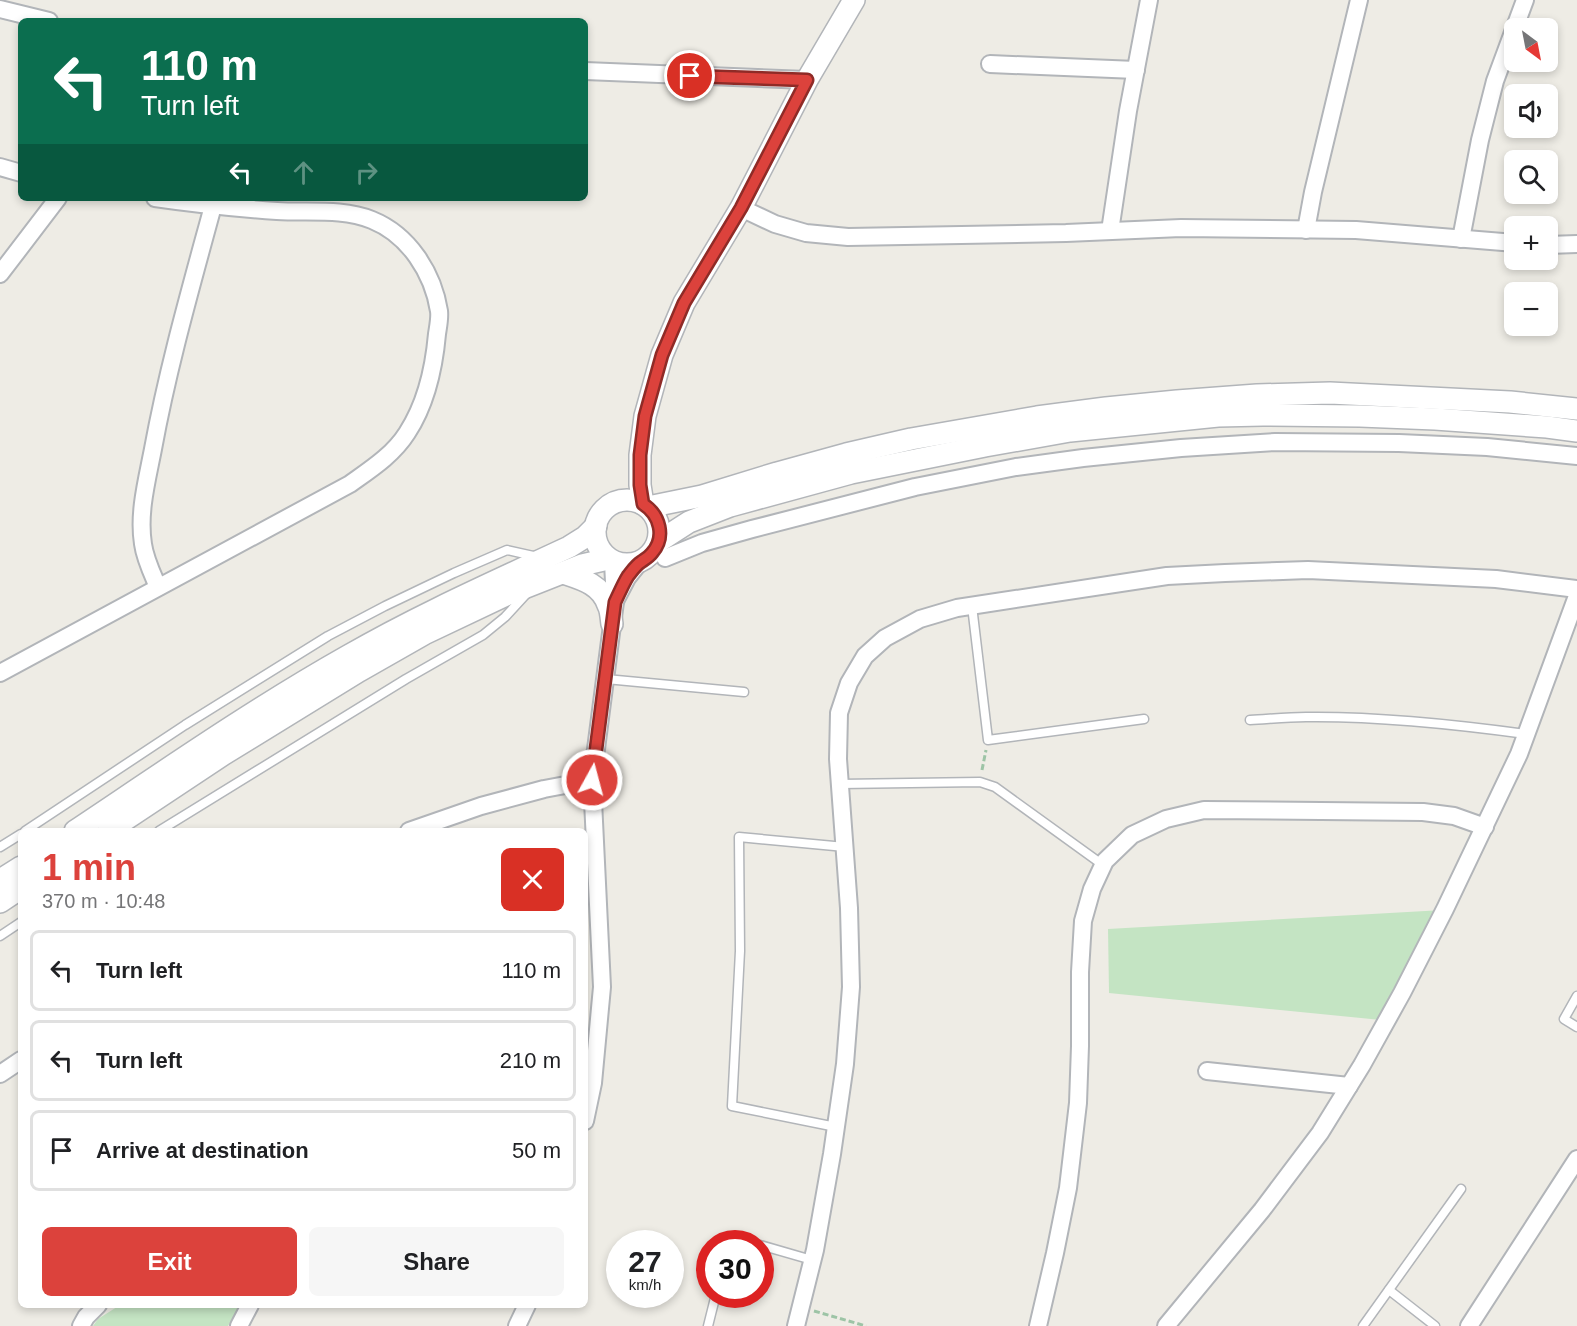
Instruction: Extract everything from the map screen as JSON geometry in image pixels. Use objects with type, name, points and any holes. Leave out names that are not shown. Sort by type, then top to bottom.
[{"type":"street","points":[[646,506],[640,485],[640,457],[645,416],[662,355],[684,303],[741,208],[807,80],[854,0]]},
{"type":"street","points":[[1110,231],[1149,0]]},
{"type":"street","points":[[1306,230],[1359,0]]},
{"type":"street","points":[[1461,239],[1480,140],[1495,81],[1525,0]]},
{"type":"street","points":[[0,9],[37,18]]},
{"type":"street","points":[[990,64],[1136,70]]},
{"type":"street","points":[[588,71],[807,80]]},
{"type":"street","points":[[0,167],[18,172]]},
{"type":"street","points":[[0,274],[56,201]]},
{"type":"street","points":[[0,673],[350,484],[385,459],[407,433],[422,403],[435,358],[439,313],[431,281],[417,256],[395,234],[372,220],[341,213],[278,211],[177,201]]},
{"type":"street","points":[[158,587],[143,546],[141,527],[146,487],[172,358],[213,206]]},
{"type":"street","points":[[741,208],[775,224],[806,233],[848,237],[1181,228],[1356,230],[1504,242]]},
{"type":"street","points":[[1558,245],[1577,244]]},
{"type":"street","points":[[646,506],[702,496],[846,454],[911,439],[1037,417],[1106,408],[1257,395],[1330,393],[1510,402],[1577,409]]},
{"type":"street","points":[[662,550],[689,522],[730,506],[850,473],[1070,431],[1218,416],[1263,415],[1435,419],[1577,431]]},
{"type":"street","points":[[615,602],[627,578],[639,563],[662,550],[702,543],[915,487],[1016,467],[1181,448],[1275,442],[1399,443],[1487,447],[1577,456]]},
{"type":"street","points":[[640,457],[653,488],[661,494],[681,501]]},
{"type":"street","points":[[639,563],[621,565],[610,560],[596,544],[595,533],[602,512],[628,489],[640,457]]},
{"type":"street","points":[[615,502],[630,500],[646,506],[655,515],[659,525],[662,550]]},
{"type":"street","points":[[80,828],[282,695],[348,656],[429,613],[569,547],[585,537],[596,526]]},
{"type":"street","points":[[113,828],[224,754],[423,634],[536,583],[594,561],[610,560]]},
{"type":"street","points":[[588,1107],[593,1083],[602,987],[592,780],[615,602],[610,560]]},
{"type":"street","points":[[796,1326],[812,1260],[845,1064],[851,987],[849,908],[838,759],[839,713],[849,683],[865,656],[885,638],[920,619],[957,608],[1167,576],[1308,570],[1496,579],[1577,589]]},
{"type":"street","points":[[562,573],[586,580],[599,589],[608,604],[612,624]]},
{"type":"street","points":[[1166,1326],[1262,1210],[1320,1133],[1402,993],[1519,754],[1577,596]]},
{"type":"street","points":[[418,828],[481,806],[544,789],[592,780]]},
{"type":"street","points":[[1038,1326],[1055,1253],[1071,1166],[1078,1091],[1083,921],[1092,889],[1105,861],[1132,835],[1166,819],[1204,810],[1423,812],[1454,816],[1485,826]]},
{"type":"street","points":[[0,880],[18,869]]},
{"type":"street","points":[[0,902],[18,890]]},
{"type":"street","points":[[0,1074],[18,1062]]},
{"type":"street","points":[[1207,1071],[1349,1086]]},
{"type":"street","points":[[1469,1326],[1577,1159]]},
{"type":"street","points":[[81,1326],[95,1308]]},
{"type":"street","points":[[238,1326],[248,1308]]},
{"type":"street","points":[[517,1326],[526,1308]]},
{"type":"lane","points":[[30,828],[185,725],[328,636],[385,606],[507,550],[544,559]]},
{"type":"lane","points":[[164,828],[396,684],[483,635],[505,617],[536,583]]},
{"type":"lane","points":[[972,606],[988,740],[1144,719]]},
{"type":"lane","points":[[606,679],[744,692]]},
{"type":"lane","points":[[1250,720],[1360,717],[1526,734]]},
{"type":"lane","points":[[840,784],[980,782],[995,787],[1103,865]]},
{"type":"lane","points":[[0,848],[18,836]]},
{"type":"lane","points":[[836,1127],[732,1106],[740,951],[739,837],[845,847]]},
{"type":"lane","points":[[0,936],[18,924]]},
{"type":"lane","points":[[1577,996],[1564,1019],[1577,1027]]},
{"type":"lane","points":[[1363,1326],[1461,1189]]},
{"type":"lane","points":[[774,1249],[812,1260]]},
{"type":"lane","points":[[1389,1290],[1435,1326]]},
{"type":"lane","points":[[708,1326],[712,1308]]},
{"type":"path","points":[[980,782],[988,740]]},
{"type":"path","points":[[801,1307],[866,1326]]},
{"type":"green space","points":[[1443,910],[1381,1020],[1109,993],[1108,929]]},
{"type":"green space","points":[[115,1308],[238,1308],[228,1326],[93,1326],[98,1319]]},
{"type":"route","points":[[592,780],[615,602],[627,578],[639,563],[651,555],[660,535],[655,515],[643,504],[640,485],[640,455],[645,416],[662,355],[684,303],[741,208],[807,80],[690,76]]}]
